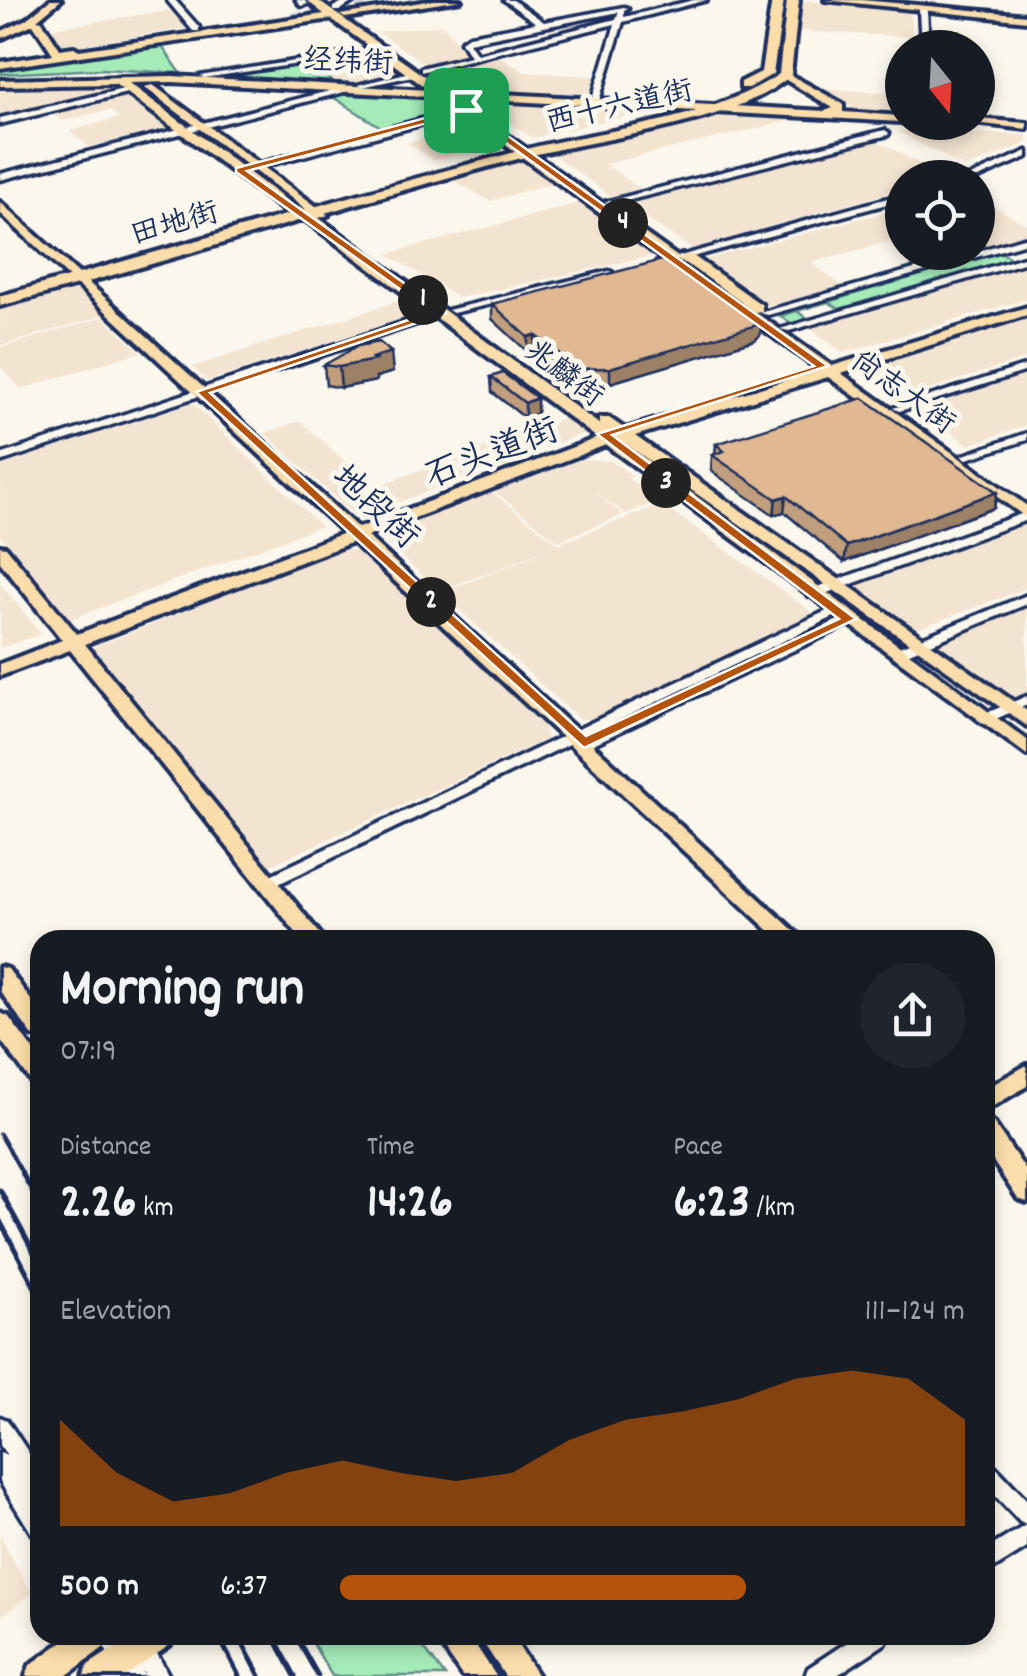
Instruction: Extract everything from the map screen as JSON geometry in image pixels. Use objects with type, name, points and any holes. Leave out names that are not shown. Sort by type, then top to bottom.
[{"type":"highway","name":"西十六道街","points":[[528,149],[689,106],[768,74],[778,0]]},
{"type":"highway","points":[[785,75],[793,0]]},
{"type":"highway","name":"西十六道街","points":[[528,149],[721,108],[785,75]]},
{"type":"highway","name":"田地街","points":[[0,301],[305,209],[528,149]]},
{"type":"highway","name":"田地街","points":[[0,293],[74,276]]},
{"type":"main road","points":[[0,33],[44,0]]},
{"type":"main road","points":[[0,33],[28,22],[56,0]]},
{"type":"main road","name":"尚志大街","points":[[322,0],[832,367],[1027,514]]},
{"type":"main road","points":[[0,60],[402,0]]},
{"type":"main road","points":[[366,9],[430,0]]},
{"type":"main road","points":[[336,9],[456,0]]},
{"type":"main road","points":[[830,0],[1027,18]]},
{"type":"main road","points":[[0,60],[293,18],[306,1]]},
{"type":"main road","name":"尚志大街","points":[[306,1],[336,9],[382,50],[419,71]]},
{"type":"main road","points":[[57,52],[293,18]]},
{"type":"main road","points":[[38,23],[57,52]]},
{"type":"main road","points":[[721,108],[838,111],[839,106],[785,75]]},
{"type":"main road","name":"经纬街","points":[[129,81],[204,76],[362,85],[454,96],[596,99],[689,106]]},
{"type":"main road","name":"经纬街","points":[[0,81],[129,81],[689,106]]},
{"type":"main road","name":"兆麟街","points":[[129,81],[204,125],[258,165],[305,209]]},
{"type":"main road","name":"兆麟街","points":[[129,81],[184,130],[239,170],[305,209],[447,312],[613,434],[842,615],[1027,749]]},
{"type":"main road","points":[[689,106],[885,117]]},
{"type":"main road","points":[[995,124],[1027,126]]},
{"type":"main road","name":"尚志大街","points":[[528,149],[610,202],[681,259],[764,313],[832,367],[899,408],[1027,499]]},
{"type":"main road","name":"地段街","points":[[0,206],[782,930]]},
{"type":"main road","name":"石头道街","points":[[0,670],[73,638],[613,434],[1027,308]]},
{"type":"main road","name":"兆麟街","points":[[613,434],[1027,720]]},
{"type":"main road","points":[[0,551],[306,930]]},
{"type":"main road","name":"石头道街","points":[[0,661],[73,638]]},
{"type":"main road","points":[[0,976],[30,1016]]},
{"type":"main road","points":[[0,1022],[30,1062]]},
{"type":"main road","points":[[995,1095],[1027,1074]]},
{"type":"main road","points":[[995,1143],[1027,1192]]},
{"type":"main road","points":[[41,1676],[83,1645]]},
{"type":"main road","points":[[458,1645],[481,1676]]},
{"type":"main road","points":[[500,1645],[523,1676]]},
{"type":"street","points":[[170,0],[196,29]]},
{"type":"street","points":[[336,9],[352,0]]},
{"type":"street","points":[[508,0],[542,24]]},
{"type":"street","points":[[362,85],[703,0]]},
{"type":"street","points":[[475,56],[465,40],[473,36],[625,5]]},
{"type":"street","points":[[596,99],[625,5]]},
{"type":"street","points":[[923,8],[924,30]]},
{"type":"street","points":[[204,76],[382,50]]},
{"type":"street","points":[[0,121],[129,81]]},
{"type":"street","points":[[0,177],[345,89]]},
{"type":"street","points":[[239,170],[454,96]]},
{"type":"street","points":[[610,202],[885,133]]},
{"type":"street","points":[[995,167],[1027,154]]},
{"type":"street","points":[[642,267],[885,202]]},
{"type":"street","points":[[764,313],[1027,240]]},
{"type":"street","points":[[786,329],[1027,259]]},
{"type":"street","points":[[0,459],[447,312],[622,271]]},
{"type":"street","points":[[899,408],[1027,368]]},
{"type":"street","points":[[966,456],[1027,436]]},
{"type":"street","points":[[814,593],[1027,514]]},
{"type":"street","points":[[897,653],[1027,599]]},
{"type":"street","points":[[267,882],[842,615]]},
{"type":"street","points":[[984,718],[1027,700]]},
{"type":"street","points":[[0,1428],[30,1474]]},
{"type":"street","points":[[0,1463],[30,1510]]},
{"type":"street","points":[[995,1480],[1027,1514]]},
{"type":"street","points":[[995,1557],[1027,1536]]},
{"type":"street","points":[[816,1676],[863,1645]]},
{"type":"street","points":[[128,1652],[158,1676]]},
{"type":"shaded area","points":[[799,0],[911,11],[912,30],[885,30],[885,36],[795,31]]},
{"type":"shaded area","points":[[174,10],[190,28],[61,48],[47,29]]},
{"type":"shaded area","points":[[443,25],[470,56],[429,67],[378,32]]},
{"type":"shaded area","points":[[379,52],[406,72],[365,81],[335,81],[311,63]]},
{"type":"shaded area","points":[[498,55],[525,72],[595,76],[591,96],[463,88],[435,72]]},
{"type":"shaded area","points":[[0,88],[115,88],[0,116]]},
{"type":"shaded area","points":[[819,89],[885,92],[885,113],[860,112]]},
{"type":"shaded area","points":[[124,95],[167,128],[89,147],[70,131],[119,118],[109,110],[62,121],[52,112]]},
{"type":"shaded area","points":[[482,103],[640,113],[532,138]]},
{"type":"shaded area","points":[[706,114],[797,119],[605,164],[641,189],[612,197],[548,151]]},
{"type":"shaded area","points":[[476,125],[501,142],[434,160],[407,143]]},
{"type":"shaded area","points":[[995,134],[1027,135],[1027,143],[985,160],[951,160],[914,140],[995,140]]},
{"type":"shaded area","points":[[874,139],[913,160],[885,160],[885,194],[692,249],[626,205]]},
{"type":"shaded area","points":[[516,159],[555,182],[490,201],[449,178]]},
{"type":"shaded area","points":[[583,202],[656,255],[459,298],[387,254]]},
{"type":"shaded area","points":[[995,207],[1027,225],[1027,235],[995,243]]},
{"type":"shaded area","points":[[885,212],[885,243],[811,263],[843,286],[770,306],[706,259]]},
{"type":"shaded area","points":[[1027,264],[1027,299],[843,353],[808,327]]},
{"type":"shaded area","points":[[74,287],[105,315],[0,346],[0,308]]},
{"type":"shaded area","points":[[402,300],[419,313],[208,381],[192,367]]},
{"type":"shaded area","points":[[103,317],[140,352],[21,389],[0,367],[0,348]]},
{"type":"shaded area","points":[[1027,319],[1027,358],[916,394],[875,366]]},
{"type":"shaded area","points":[[1027,374],[1027,425],[969,445],[919,410]]},
{"type":"shaded area","points":[[192,403],[321,526],[68,620],[0,535],[0,466]]},
{"type":"shaded area","points":[[564,418],[584,433],[357,518],[265,433],[300,421],[374,487]]},
{"type":"shaded area","points":[[582,459],[611,461],[633,476],[628,479],[661,500],[626,514],[595,492],[623,515],[558,541],[495,492]]},
{"type":"shaded area","points":[[488,489],[558,544],[662,504],[813,613],[813,618],[597,719],[579,719],[441,593],[554,547],[439,591],[377,534]]},
{"type":"shaded area","points":[[1027,524],[1027,588],[914,630],[851,587]]},
{"type":"shaded area","points":[[337,550],[361,551],[545,728],[547,739],[269,866],[257,866],[91,656],[95,647]]},
{"type":"shaded area","points":[[0,583],[41,634],[0,648]]},
{"type":"shaded area","points":[[1027,607],[1027,693],[1011,699],[933,646]]},
{"type":"shaded area","points":[[0,1536],[30,1595],[0,1617]]},
{"type":"green space","points":[[160,44],[181,73],[101,69],[0,74],[0,66]]},
{"type":"green space","points":[[309,64],[336,84],[235,76],[236,75]]},
{"type":"green space","points":[[331,96],[437,99],[455,108],[384,129]]},
{"type":"green space","points":[[999,251],[1015,261],[995,267],[995,252]]},
{"type":"green space","points":[[935,270],[983,270],[810,319],[840,309],[828,302],[797,311],[810,321],[794,325],[780,316]]},
{"type":"green space","points":[[314,1645],[422,1645],[445,1676],[332,1676]]},
{"type":"building","points":[[666,259],[686,265],[762,320],[757,325],[610,368],[579,369],[535,335],[528,337],[492,304]]},
{"type":"building","points":[[379,342],[391,352],[372,358],[375,360],[339,367],[324,365],[358,346]]},
{"type":"building","points":[[503,373],[537,398],[525,403],[491,377]]},
{"type":"building","points":[[863,398],[997,492],[847,546],[786,496],[776,499],[712,455],[724,451],[716,444]]},
{"type":"tunnel","points":[[293,18],[366,9]]},
{"type":"railway","points":[[0,1134],[25,1178]]},
{"type":"railway","points":[[23,1175],[30,1187]]},
{"type":"railway","points":[[0,1190],[30,1246]]},
{"type":"railway","points":[[0,1221],[30,1278]]},
{"type":"railway","points":[[223,1645],[239,1676]]},
{"type":"railway","points":[[243,1645],[260,1676]]},
{"type":"railway","points":[[278,1645],[295,1676]]},
{"type":"railway","points":[[301,1645],[318,1676]]},
{"type":"route","points":[[466,110],[822,366],[603,434],[848,619],[584,743],[202,392],[440,313],[239,170],[466,110]]}]
